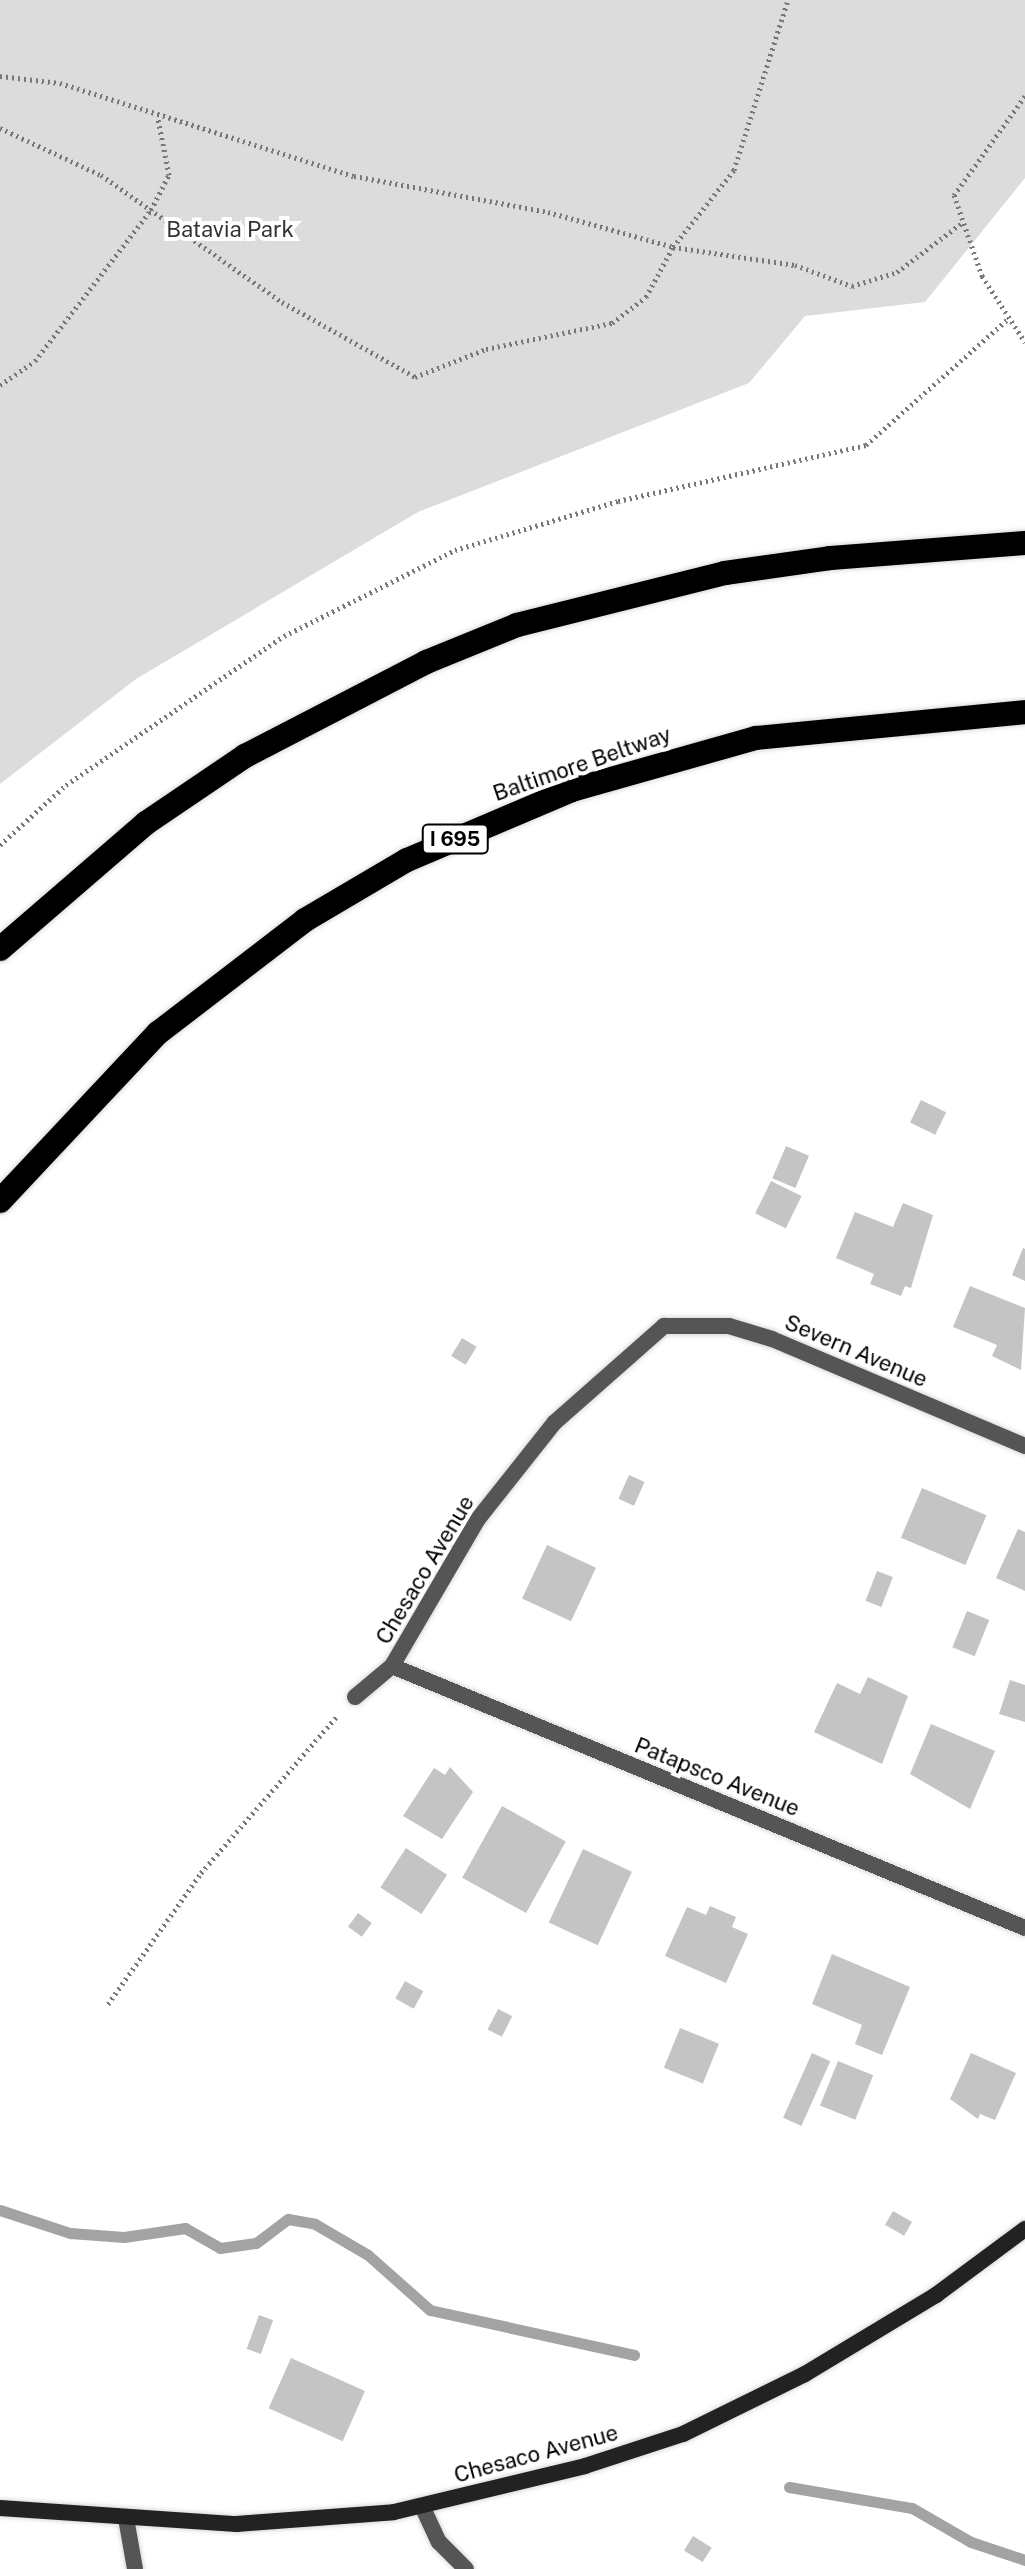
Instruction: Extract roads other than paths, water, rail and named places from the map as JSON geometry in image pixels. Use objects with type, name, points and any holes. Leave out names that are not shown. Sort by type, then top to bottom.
[{"type":"highway","points":[[0,949],[146,823],[245,756],[426,662],[517,625],[725,573],[830,558],[1025,543]]},
{"type":"highway","name":"Baltimore Beltway","points":[[0,1201],[158,1033],[305,920],[407,860],[572,790],[756,738],[1025,712]]},
{"type":"street","name":"Severn Avenue","points":[[664,1326],[729,1326],[772,1339],[1025,1446]]},
{"type":"street","name":"Chesaco Avenue","points":[[355,1697],[392,1666],[478,1519],[544,1435],[664,1326]]},
{"type":"street","name":"Patapsco Avenue","points":[[392,1666],[1025,1928]]},
{"type":"street","name":"Chesaco Avenue","points":[[0,2508],[236,2524],[422,2506],[585,2466],[749,2404],[936,2295],[1025,2229]]},
{"type":"street","points":[[422,2506],[439,2542],[466,2569]]},
{"type":"street","points":[[126,2518],[135,2569]]},
{"type":"waterway","points":[[0,2210],[70,2233],[124,2237],[185,2228],[220,2248],[256,2243],[288,2219],[315,2224],[368,2255],[430,2310],[634,2355]]},
{"type":"waterway","points":[[789,2487],[912,2508],[971,2542],[1025,2560]]},
{"type":"park label","name":"Batavia Park","points":[[230,230]]}]
